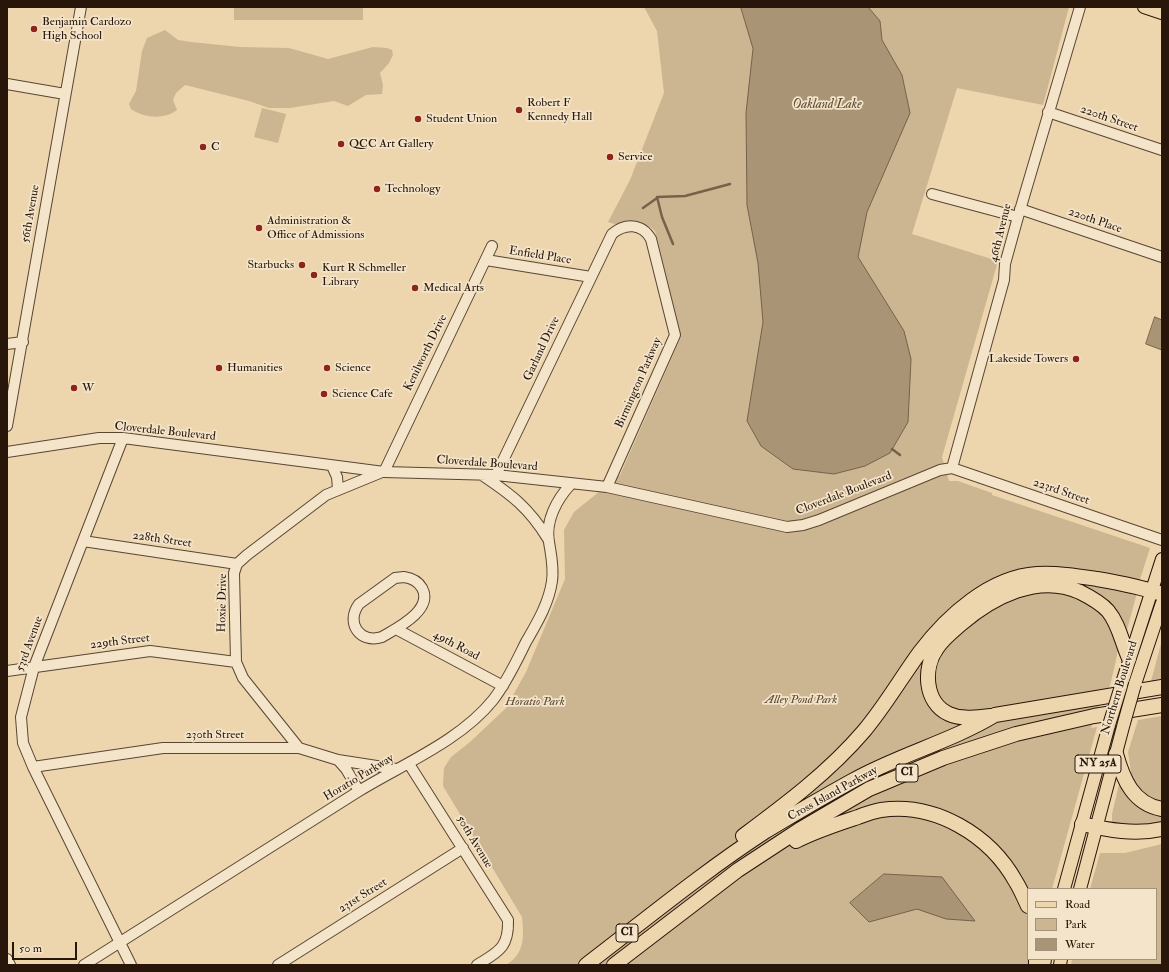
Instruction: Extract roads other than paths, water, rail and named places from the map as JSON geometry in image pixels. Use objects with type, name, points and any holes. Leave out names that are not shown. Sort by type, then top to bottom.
[{"type":"highway","points":[[668,902],[726,849],[786,804],[834,764],[864,730],[920,652],[942,626],[974,599],[1017,578],[1036,574],[1063,574],[1129,584],[1157,592]]},
{"type":"highway","points":[[995,715],[961,718],[948,714],[938,706],[930,694],[927,679],[929,662],[937,647],[971,616],[998,598],[1021,589],[1039,585],[1072,588],[1101,604],[1108,612],[1117,628],[1129,658]]},
{"type":"highway","name":"Cross Island Parkway","points":[[586,965],[668,902],[766,832],[854,780],[924,747],[974,728],[995,715],[1162,687]]},
{"type":"highway","name":"Cross Island Parkway","points":[[614,965],[738,870],[799,830],[869,789],[943,758],[1016,734],[1094,716],[1157,706]]},
{"type":"highway","points":[[1116,754],[1124,780],[1130,790],[1141,801],[1148,805],[1162,809]]},
{"type":"highway","points":[[738,870],[804,836],[843,822],[881,810],[912,809],[938,815],[956,823],[987,845],[1016,880],[1027,904]]},
{"type":"highway","points":[[1082,824],[1135,832],[1162,829]]},
{"type":"main road","points":[[1144,7],[1162,13]]},
{"type":"main road","name":"Northern Boulevard","points":[[1064,888],[1129,658],[1157,592],[1162,559]]},
{"type":"main road","name":"Northern Boulevard","points":[[1080,888],[1124,722],[1162,602]]},
{"type":"street","name":"56th Avenue","points":[[7,426],[81,7]]},
{"type":"street","name":"46th Avenue","points":[[952,468],[1004,280],[1005,264],[1019,213],[1061,68],[1068,52],[1080,7]]},
{"type":"street","points":[[7,84],[65,94]]},
{"type":"street","name":"220th Street","points":[[1048,112],[1162,150]]},
{"type":"street","name":"220th Place","points":[[932,194],[1019,213],[1162,257]]},
{"type":"street","name":"Birmington Parkway","points":[[607,487],[675,335],[652,239],[649,234],[639,227],[624,226],[612,234]]},
{"type":"street","name":"Garland Drive","points":[[496,475],[612,234]]},
{"type":"street","name":"Kenilworth Drive","points":[[384,472],[492,246]]},
{"type":"street","name":"Enfield Place","points":[[486,260],[591,277]]},
{"type":"street","points":[[7,344],[23,342]]},
{"type":"street","name":"Cloverdale Boulevard","points":[[7,452],[99,438],[123,438],[384,472],[496,475],[607,487],[778,526],[795,527],[819,520],[940,470],[952,468]]},
{"type":"street","name":"53rd Avenue","points":[[123,438],[34,667],[22,717],[23,743],[33,768],[131,965]]},
{"type":"street","points":[[332,466],[337,476],[338,489]]},
{"type":"street","name":"223rd Street","points":[[952,468],[1162,540]]},
{"type":"street","name":"Hoxie Drive","points":[[299,748],[243,678],[236,662],[234,573],[237,564],[247,555],[326,495],[384,472]]},
{"type":"street","name":"Horatio Parkway","points":[[482,475],[509,493],[528,510],[548,540]]},
{"type":"street","name":"Horatio Parkway","points":[[84,965],[359,792],[396,769],[409,764],[468,726],[492,701],[503,686],[549,596],[552,580],[552,559],[548,540],[549,522],[563,493],[571,484]]},
{"type":"street","name":"228th Street","points":[[83,541],[237,564]]},
{"type":"street","points":[[395,578],[409,578],[418,583],[422,589],[424,594],[423,605],[418,613],[396,629],[376,639],[364,637],[354,626],[353,614],[359,604],[395,578]]},
{"type":"street","name":"49th Road","points":[[396,629],[503,686]]},
{"type":"street","name":"229th Street","points":[[7,671],[150,651],[236,662]]},
{"type":"street","name":"230th Street","points":[[33,768],[163,748],[299,748],[338,760],[396,769]]},
{"type":"street","points":[[338,760],[346,769],[359,792]]},
{"type":"street","name":"50th Avenue","points":[[409,764],[463,848],[489,893],[508,920],[508,936],[499,952],[477,965]]},
{"type":"street","name":"231st Street","points":[[278,965],[463,848]]},
{"type":"street","points":[[7,959],[10,965]]},
{"type":"water","name":"Oakland Lake","points":[[741,7],[868,7],[880,21],[882,40],[902,75],[910,113],[867,212],[858,257],[904,331],[911,359],[908,422],[890,453],[865,466],[834,474],[793,469],[761,446],[747,421],[763,322],[758,263],[747,205],[746,113],[753,49]]},
{"type":"water","points":[[1155,317],[1162,320],[1162,350],[1146,344]]},
{"type":"water","points":[[884,874],[942,877],[975,921],[946,919],[917,909],[869,922],[850,903]]},
{"type":"waterway","points":[[673,244],[662,217],[657,197],[685,196],[730,184]]},
{"type":"waterway","points":[[643,208],[657,198]]},
{"type":"waterway","points":[[892,449],[900,455]]},
{"type":"place","name":"Benjamin Cardozo High School","points":[[34,29]]},
{"type":"place","name":"Robert F Kennedy Hall","points":[[519,110]]},
{"type":"place","name":"Student Union","points":[[418,119]]},
{"type":"place","name":"QCC Art Gallery","points":[[341,144]]},
{"type":"place","name":"C","points":[[203,147]]},
{"type":"place","name":"Service","points":[[610,157]]},
{"type":"place","name":"Technology","points":[[377,189]]},
{"type":"place","name":"Administration & Office of Admissions","points":[[259,228]]},
{"type":"place","name":"Starbucks","points":[[302,265]]},
{"type":"place","name":"Kurt R Schmeller Library","points":[[314,275]]},
{"type":"place","name":"Medical Arts","points":[[415,288]]},
{"type":"place","name":"Lakeside Towers","points":[[1076,359]]},
{"type":"place","name":"Humanities","points":[[219,368]]},
{"type":"place","name":"Science","points":[[327,368]]},
{"type":"place","name":"W","points":[[74,388]]},
{"type":"place","name":"Science Cafe","points":[[324,394]]},
{"type":"park label","name":"Alley Pond Park","points":[[801,700]]},
{"type":"park label","name":"Horatio Park","points":[[535,702]]}]
